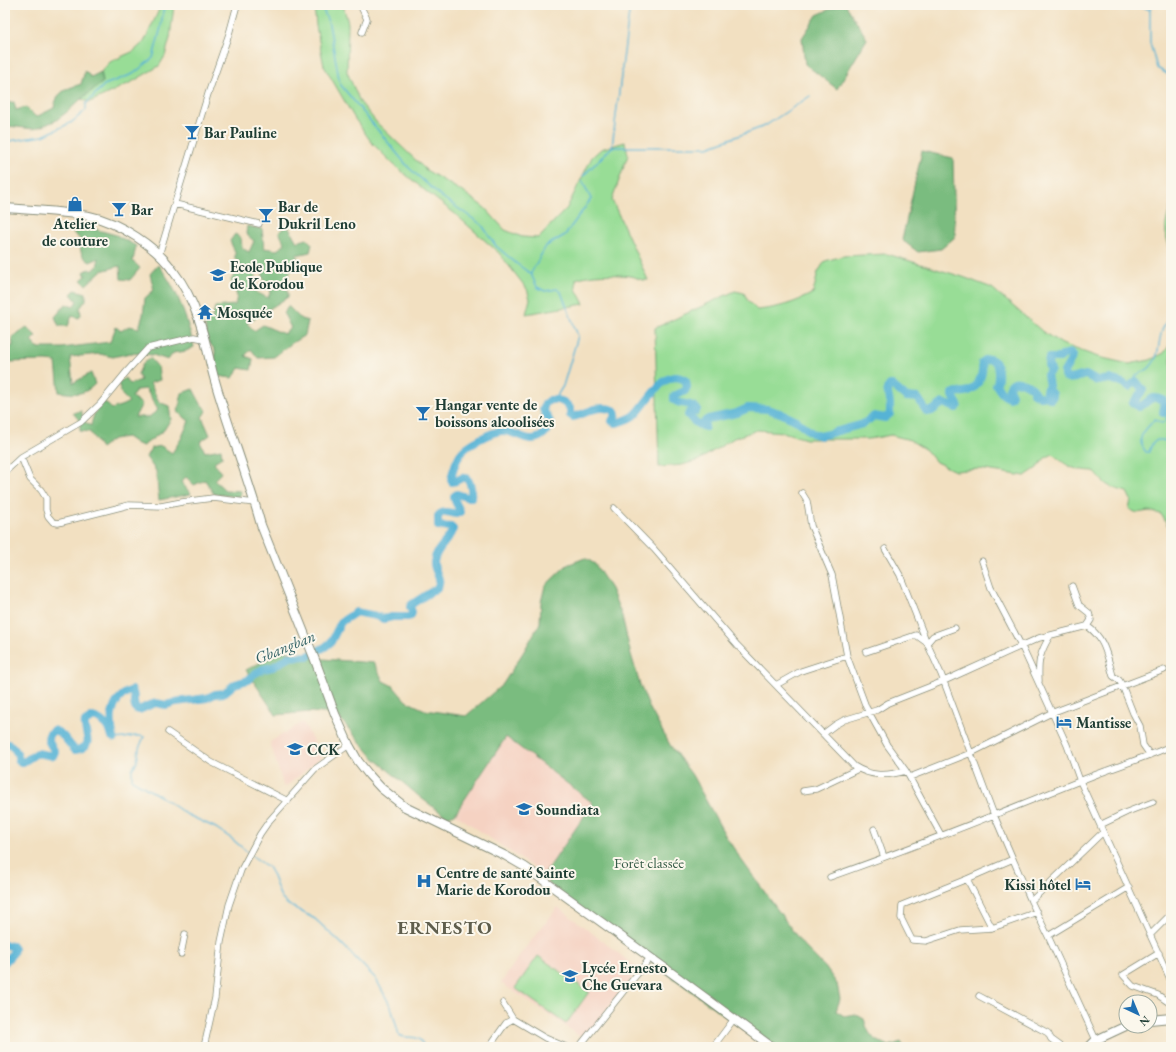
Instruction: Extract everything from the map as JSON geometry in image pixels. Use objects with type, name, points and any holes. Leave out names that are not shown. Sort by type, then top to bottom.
[{"type":"highway","points":[[5,208],[90,217],[112,224],[132,234],[159,255],[174,271],[189,296],[200,320],[214,380],[261,525],[335,714],[349,745],[358,761],[369,775],[381,788],[405,807],[506,856],[525,867],[772,1047]]},
{"type":"highway","points":[[1158,1019],[1171,1018]]},
{"type":"highway","points":[[1089,1047],[1096,1040],[1118,1030]]},
{"type":"street","points":[[159,255],[237,5]]},
{"type":"street","points":[[360,5],[367,19],[362,32]]},
{"type":"street","points":[[175,204],[259,224]]},
{"type":"street","points":[[5,472],[21,457],[82,422],[100,404],[148,348],[194,337],[204,338]]},
{"type":"street","points":[[21,457],[30,479],[41,490],[46,498],[46,510],[48,516],[53,522],[58,523],[129,505],[161,506],[213,498],[255,503]]},
{"type":"street","points":[[802,492],[807,501],[811,526],[832,575],[846,656],[869,713],[887,745],[910,777],[942,835]]},
{"type":"street","points":[[614,508],[654,549],[737,645],[854,766],[871,774],[895,774],[906,771]]},
{"type":"street","points":[[885,549],[900,575],[944,681],[994,815],[1030,901],[1037,912],[1096,1040]]},
{"type":"street","points":[[982,561],[991,588],[1022,647],[1067,745],[1080,781],[1171,981]]},
{"type":"street","points":[[823,734],[844,720],[877,710],[888,703],[944,681],[1039,638],[1088,626],[1091,620],[1089,614],[1079,605],[1072,586]]},
{"type":"street","points":[[1088,626],[1096,632],[1105,649],[1113,676],[1119,680],[1122,685],[1140,726],[1143,745],[1150,755]]},
{"type":"street","points":[[927,643],[933,636],[955,628]]},
{"type":"street","points":[[866,652],[916,635],[927,643]]},
{"type":"street","points":[[1039,685],[1038,660],[1044,644],[1050,636]]},
{"type":"street","points":[[776,685],[801,671],[846,656]]},
{"type":"street","points":[[910,777],[971,753],[1051,713],[1164,670]]},
{"type":"street","points":[[168,732],[211,762],[288,801]]},
{"type":"street","points":[[204,1047],[214,998],[224,927],[229,905],[241,870],[260,834],[315,769],[349,745]]},
{"type":"street","points":[[830,877],[1171,746]]},
{"type":"street","points":[[803,791],[816,789],[858,769]]},
{"type":"street","points":[[1100,826],[1127,812],[1153,802]]},
{"type":"street","points":[[874,829],[884,857]]},
{"type":"street","points":[[1030,901],[1103,832]]},
{"type":"street","points":[[1013,859],[967,879],[902,904],[901,918],[912,940],[926,941],[960,930],[992,928],[1037,912]]},
{"type":"street","points":[[967,879],[992,928]]},
{"type":"street","points":[[1048,936],[1129,887]]},
{"type":"street","points":[[1150,935],[1171,914]]},
{"type":"street","points":[[181,954],[185,934]]},
{"type":"street","points":[[1159,953],[1123,975],[1133,986],[1158,995],[1171,1004]]},
{"type":"street","points":[[579,1047],[650,958]]},
{"type":"street","points":[[980,996],[1048,1034],[1051,1039],[1062,1047]]},
{"type":"street","points":[[503,1003],[513,1018],[545,1038],[566,1047]]},
{"type":"street","points":[[489,1047],[506,1023],[513,1018]]},
{"type":"street","points":[[713,1047],[734,1018]]},
{"type":"street","points":[[8,1046],[17,1047]]},
{"type":"shaded area","name":"CCK","points":[[303,722],[322,757],[284,788],[270,742]]},
{"type":"shaded area","name":"Soundiata","points":[[506,737],[593,803],[544,875],[455,814]]},
{"type":"shaded area","name":"Lycée Ernesto Che Guevara","points":[[558,907],[639,969],[584,1039],[501,983],[522,952]]},
{"type":"green space","points":[[160,5],[174,5],[170,38],[165,56],[159,66],[132,82],[90,102],[81,99],[103,82],[101,72],[110,62],[134,51],[144,42]]},
{"type":"green space","points":[[314,5],[343,5],[348,23],[347,72],[360,102],[377,123],[426,170],[466,194],[485,208],[505,230],[522,237],[538,238],[567,208],[592,157],[601,149],[625,142],[628,155],[612,200],[648,280],[630,276],[603,274],[582,277],[576,279],[576,289],[584,304],[526,314],[530,299],[527,289],[499,253],[454,213],[393,164],[372,143],[355,119],[324,66],[316,26]]},
{"type":"green space","points":[[839,5],[846,5],[867,39],[837,89],[805,64],[802,38],[817,15]]},
{"type":"green space","points":[[85,71],[91,77],[101,72],[103,82],[55,121],[34,129],[8,126],[5,128],[5,103],[14,102],[16,110],[26,107],[36,117],[54,108],[55,102],[60,94],[71,87],[81,84]]},
{"type":"green space","points":[[922,151],[953,158],[955,237],[941,249],[918,252],[902,240]]},
{"type":"green space","points":[[1171,205],[1171,252],[1166,234],[1166,224]]},
{"type":"green space","points":[[76,224],[116,235],[136,246],[133,261],[140,268],[130,280],[121,279],[120,266],[101,271],[86,285],[81,280],[86,276],[84,272],[89,269],[92,271],[97,267],[99,258],[90,262],[82,255],[80,239],[71,231]]},
{"type":"green space","points":[[287,225],[297,242],[307,239],[312,244],[310,252],[296,255],[303,267],[291,270],[285,284],[288,297],[247,323],[254,331],[263,325],[284,334],[291,328],[284,314],[288,306],[301,319],[308,321],[305,335],[274,357],[258,358],[251,349],[245,356],[253,359],[251,370],[239,368],[233,378],[216,376],[215,350],[207,340],[205,324],[212,319],[215,307],[235,305],[237,296],[231,280],[241,265],[235,259],[235,252],[230,241],[235,234],[241,238],[242,248],[249,252],[254,241],[246,234],[247,226],[262,229],[264,248],[277,250],[285,244],[279,232]],"holes":[[[262,271],[266,287],[271,290],[268,298],[256,292],[255,274]]]},
{"type":"green space","points":[[887,254],[963,277],[992,288],[1043,332],[1062,344],[1098,357],[1129,364],[1150,360],[1164,353],[1169,346],[1171,334],[1171,525],[1168,526],[1161,514],[1149,511],[1137,513],[1129,509],[1131,500],[1127,492],[1108,485],[1094,471],[1081,470],[1072,467],[1053,454],[1045,458],[1037,468],[1025,476],[979,469],[955,471],[936,462],[926,450],[910,440],[891,435],[869,439],[806,439],[783,432],[757,430],[734,438],[699,460],[682,465],[659,467],[655,328],[735,291],[744,293],[748,301],[757,310],[772,308],[800,300],[813,293],[818,272],[825,261],[843,256]]},
{"type":"green space","points":[[158,265],[165,274],[176,294],[194,347],[186,351],[173,353],[168,360],[153,355],[130,353],[113,357],[100,354],[70,357],[73,383],[91,373],[95,384],[87,391],[78,393],[59,392],[56,362],[5,362],[5,348],[13,346],[12,337],[27,327],[36,336],[31,341],[37,348],[62,348],[110,342],[116,327],[121,331],[129,326],[139,328],[143,315],[145,298],[154,290],[150,274]]},
{"type":"green space","points":[[75,290],[86,293],[86,300],[80,308],[81,315],[79,318],[72,316],[68,326],[59,326],[55,317],[66,304],[73,307],[77,301],[71,294]]},
{"type":"green space","points":[[150,358],[158,367],[160,380],[150,383],[159,402],[169,406],[171,419],[164,430],[143,446],[127,437],[113,439],[101,448],[90,432],[80,431],[80,421],[73,413],[81,411],[85,422],[91,426],[95,412],[99,406],[105,402],[112,409],[129,402],[122,395],[118,383],[125,378],[130,384],[141,380],[138,374],[143,363]],"holes":[[[146,389],[158,410],[149,417],[135,417],[142,404],[132,397],[136,390]]]},
{"type":"green space","points":[[193,389],[201,404],[207,410],[202,417],[210,435],[200,442],[205,452],[221,449],[222,457],[214,462],[221,473],[214,480],[225,490],[241,491],[240,497],[214,494],[205,480],[194,485],[186,477],[181,482],[191,494],[159,500],[156,471],[146,457],[151,448],[161,446],[172,453],[181,439],[189,421],[178,412],[182,393]]},
{"type":"green space","name":"Forêt classée","points":[[585,558],[595,564],[611,589],[622,616],[640,685],[649,707],[670,745],[692,775],[725,835],[740,858],[803,945],[825,967],[837,984],[840,999],[836,1011],[844,1016],[855,1014],[864,1019],[870,1033],[875,1039],[889,1046],[901,1042],[904,1047],[767,1047],[553,889],[544,875],[593,803],[506,737],[455,814],[447,817],[421,798],[373,757],[336,714],[310,712],[276,715],[246,670],[283,651],[323,659],[374,663],[383,681],[393,686],[406,701],[425,710],[466,716],[503,684],[524,651],[540,623],[541,602],[545,586],[567,565]]},
{"type":"green space","points":[[538,956],[589,992],[566,1024],[515,988]]},
{"type":"waterway","points":[[5,140],[9,141],[43,136],[72,122],[86,110],[86,104],[104,85],[133,74],[153,58],[161,27],[164,5]]},
{"type":"waterway","points":[[321,5],[329,24],[340,84],[409,168],[442,197],[482,225],[496,246],[531,274],[537,287],[545,291],[557,289],[561,292],[578,336],[563,386],[555,399]]},
{"type":"waterway","points":[[583,176],[612,147],[630,5]]},
{"type":"waterway","points":[[1140,5],[1150,10]]},
{"type":"waterway","points":[[1152,5],[1150,10],[1150,43],[1157,68],[1171,76]]},
{"type":"waterway","points":[[612,147],[708,147],[765,126],[810,96]]},
{"type":"waterway","points":[[531,273],[546,246],[565,235],[591,199],[582,180]]},
{"type":"waterway","points":[[1134,382],[1136,375],[1147,370],[1154,361],[1157,355],[1163,329],[1171,318]]},
{"type":"waterway","name":"Gbangban","points":[[5,743],[13,747],[17,752],[19,761],[22,763],[37,753],[53,756],[55,752],[48,739],[50,733],[54,730],[63,736],[75,750],[82,748],[86,746],[88,738],[85,722],[93,717],[103,722],[114,738],[112,729],[113,709],[122,695],[127,692],[132,690],[135,707],[139,710],[156,703],[166,705],[176,702],[207,698],[215,694],[224,693],[235,684],[248,680],[254,674],[263,669],[273,667],[289,657],[308,656],[325,647],[331,642],[341,622],[356,612],[384,619],[411,616],[412,612],[410,607],[412,604],[437,588],[439,585],[439,578],[434,565],[435,557],[453,529],[451,527],[438,526],[438,516],[444,512],[456,514],[460,512],[454,498],[457,494],[471,497],[471,488],[467,479],[462,478],[455,482],[452,482],[451,480],[452,473],[460,454],[475,442],[502,431],[507,431],[528,439],[539,437],[546,432],[550,426],[549,420],[543,409],[545,404],[550,400],[559,400],[566,404],[570,408],[570,415],[573,417],[603,408],[614,410],[616,414],[612,421],[616,423],[634,416],[658,387],[671,378],[678,377],[686,381],[687,387],[685,391],[674,396],[674,400],[679,403],[691,405],[697,409],[695,412],[690,411],[688,415],[705,427],[705,421],[708,419],[737,413],[748,408],[767,409],[797,421],[812,433],[820,436],[863,424],[874,416],[885,418],[890,414],[890,403],[887,389],[890,385],[906,397],[918,398],[927,412],[932,411],[943,403],[956,408],[958,405],[952,394],[970,391],[977,385],[982,372],[982,363],[985,360],[990,359],[995,362],[998,370],[996,385],[1005,396],[1010,398],[1012,395],[1009,388],[1012,383],[1016,382],[1030,387],[1034,390],[1033,393],[1041,397],[1047,396],[1051,399],[1053,394],[1046,392],[1046,389],[1049,386],[1047,375],[1051,370],[1048,365],[1049,358],[1060,358],[1063,355],[1071,353],[1073,356],[1064,372],[1064,376],[1066,378],[1071,379],[1086,375],[1097,381],[1110,379],[1123,383],[1129,387],[1136,381],[1143,390],[1133,403],[1139,407],[1152,398],[1158,398],[1163,400],[1163,413]]},
{"type":"waterway","name":"Gbangban","points":[[1163,414],[1167,416],[1166,420],[1162,423],[1155,419],[1142,434],[1141,442],[1146,452],[1149,452],[1152,444],[1157,440],[1163,440],[1171,444]]},
{"type":"waterway","points":[[114,738],[122,739],[136,736],[144,737],[139,748],[137,762],[132,769],[132,780],[160,796],[186,814],[216,828],[268,867],[281,898],[287,904],[315,919],[376,979],[391,1007],[399,1035],[419,1039],[424,1047]]},
{"type":"waterway","name":"Gbangban","points":[[5,945],[12,946],[14,949],[13,953],[5,962]]},
{"type":"place","name":"Bar Pauline","points":[[192,132]]},
{"type":"place","name":"Atelier de couture","points":[[75,204]]},
{"type":"place","name":"Bar","points":[[119,209]]},
{"type":"place","name":"Bar de Dukril Leno","points":[[266,215]]},
{"type":"place","name":"Ecole Publique de Korodou","points":[[218,275]]},
{"type":"place","name":"Mosquée","points":[[205,312]]},
{"type":"place","name":"Hangar vente de boissons alcoolisées","points":[[423,413]]},
{"type":"place","name":"Mantisse","points":[[1064,722]]},
{"type":"place","name":"CCK","points":[[295,749]]},
{"type":"place","name":"Soundiata","points":[[524,809]]},
{"type":"place","name":"Centre de santé Sainte Marie de Korodou","points":[[424,881]]},
{"type":"place","name":"Kissi hôtel","points":[[1083,884]]},
{"type":"place","name":"Lycée Ernesto Che Guevara","points":[[570,976]]},
{"type":"district","name":"ERNESTO","points":[[445,927]]}]
